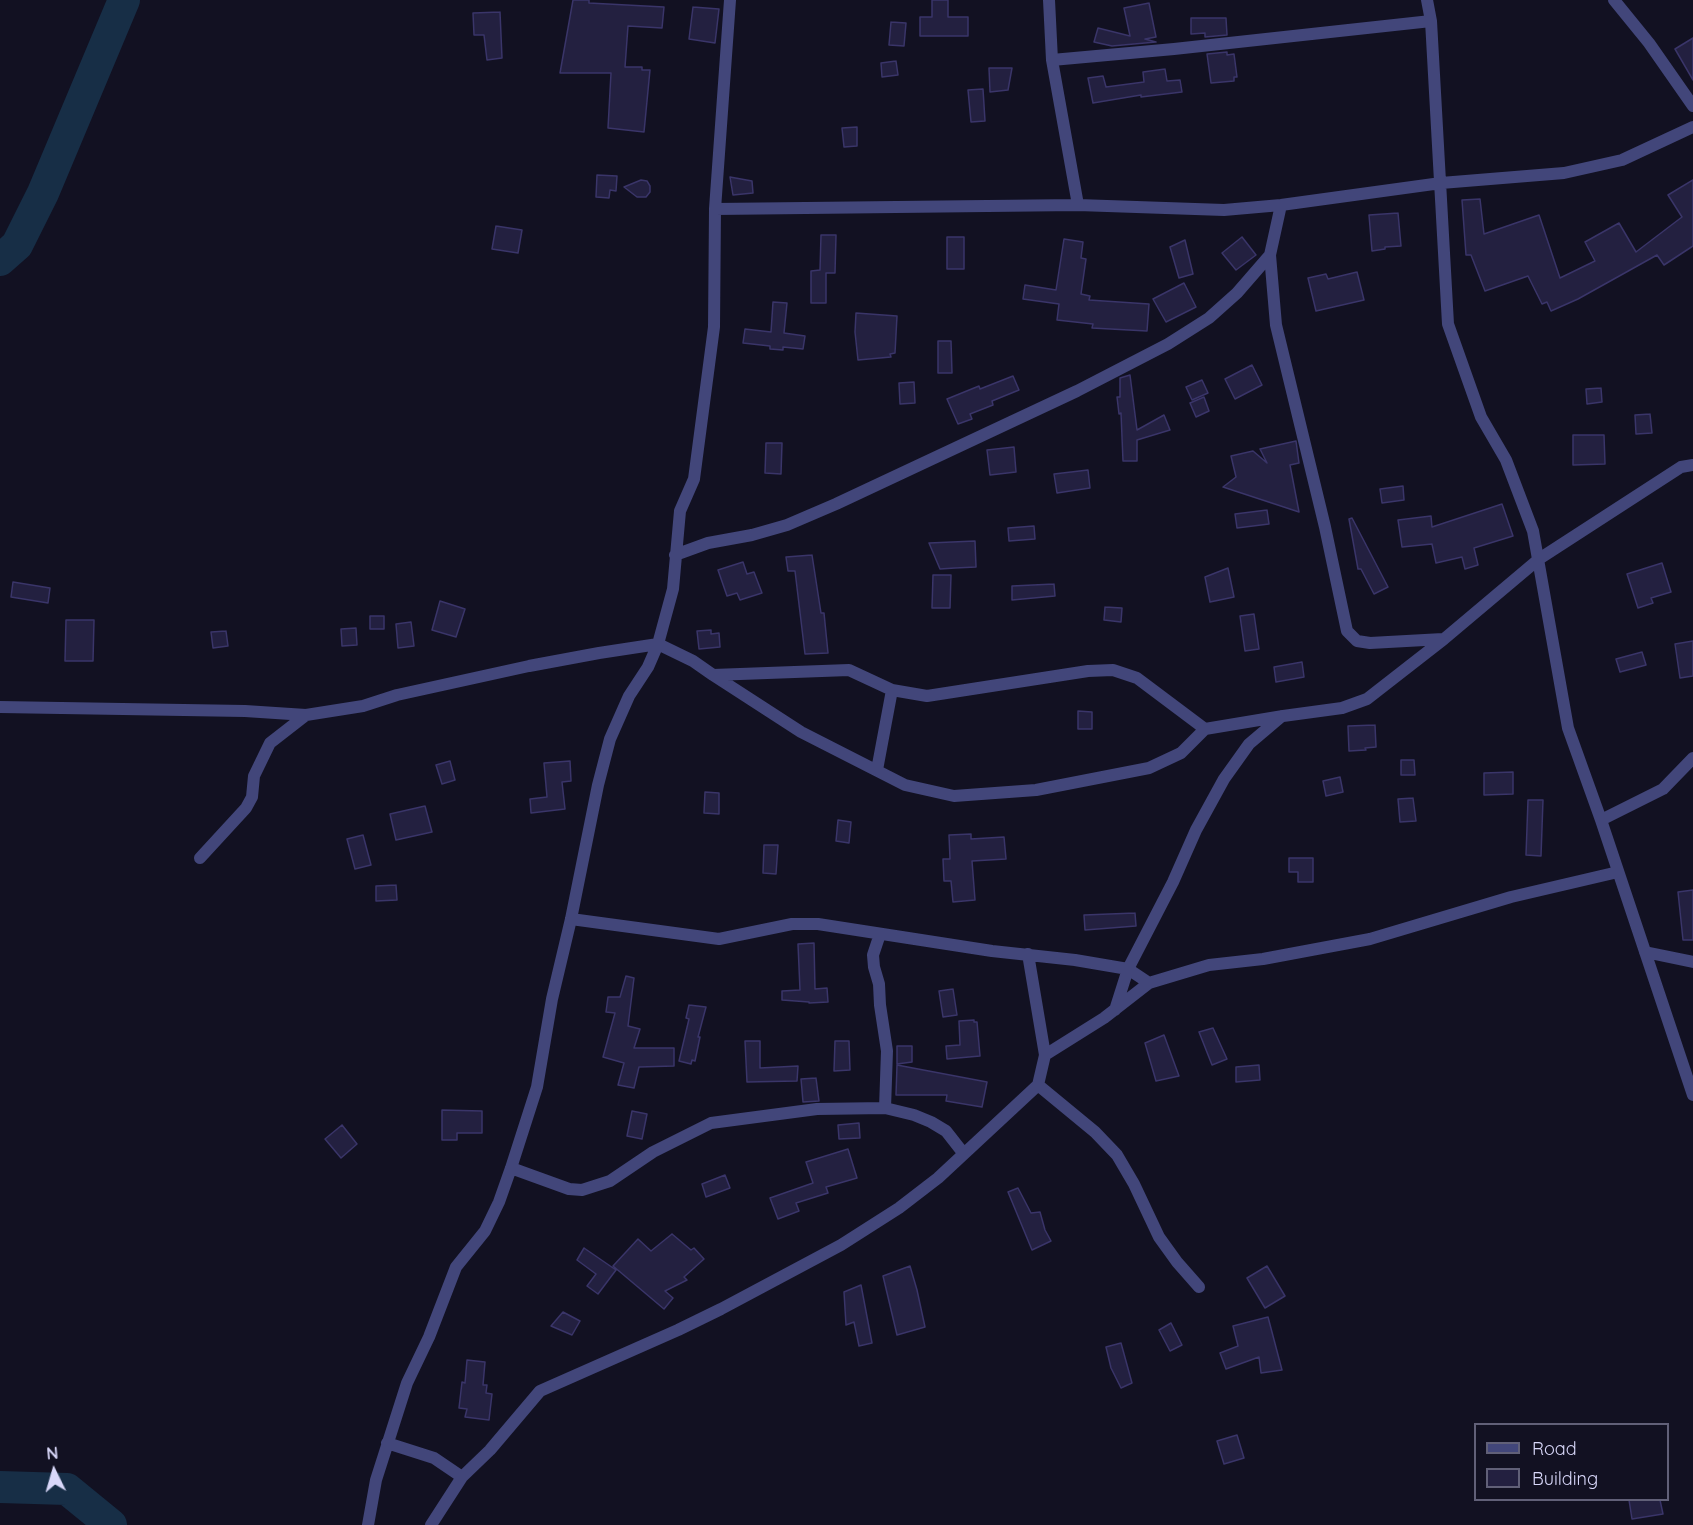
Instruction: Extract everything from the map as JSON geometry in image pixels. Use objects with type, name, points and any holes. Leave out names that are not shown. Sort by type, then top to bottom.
[{"type":"street","points":[[368,1525],[376,1480],[407,1383],[429,1337],[456,1267],[485,1231],[499,1202],[511,1168],[537,1087],[552,999],[610,739],[629,696],[648,667],[658,644],[673,589],[680,511],[694,478],[714,327],[714,209],[730,0]]},
{"type":"street","points":[[1049,0],[1052,60],[1078,205]]},
{"type":"street","points":[[1427,0],[1431,21],[1448,324],[1481,417],[1506,460],[1533,531],[1568,728],[1693,1095]]},
{"type":"street","points":[[1614,0],[1649,43],[1693,106]]},
{"type":"street","points":[[1052,60],[1431,21]]},
{"type":"street","points":[[714,209],[1078,205],[1224,210],[1281,206],[1441,183],[1564,173],[1622,160],[1693,127]]},
{"type":"street","points":[[1281,206],[1270,255],[1276,325],[1325,527],[1347,631],[1357,641],[1370,643],[1444,639]]},
{"type":"street","points":[[675,555],[708,543],[752,535],[787,525],[1077,391],[1168,344],[1209,318],[1237,293],[1270,255]]},
{"type":"street","points":[[0,708],[245,711],[306,715],[363,706],[397,695],[518,669],[658,644],[693,661],[801,732],[905,785],[954,796],[1036,790],[1149,768],[1181,753],[1205,729],[1342,708],[1367,699],[1444,639],[1539,559],[1681,467],[1693,465]]},
{"type":"street","points":[[713,675],[849,670],[892,690],[927,696],[1088,671],[1113,670],[1137,678],[1205,729]]},
{"type":"street","points":[[877,770],[892,690]]},
{"type":"street","points":[[200,858],[246,808],[252,797],[257,769],[270,743],[306,715]]},
{"type":"street","points":[[1115,1010],[1128,969],[1173,882],[1196,830],[1224,779],[1250,744],[1283,716]]},
{"type":"street","points":[[1601,820],[1663,789],[1693,758]]},
{"type":"street","points":[[1045,1055],[1115,1010],[1149,983],[1209,965],[1263,959],[1370,939],[1511,897],[1618,872]]},
{"type":"street","points":[[571,919],[719,939],[792,924],[818,924],[1128,969],[1149,983]]},
{"type":"street","points":[[880,934],[873,955],[887,1051],[885,1108]]},
{"type":"street","points":[[1645,952],[1693,962]]},
{"type":"street","points":[[431,1525],[462,1477],[490,1450],[540,1391],[678,1330],[841,1245],[899,1208],[938,1178],[1038,1085],[1045,1055],[1028,954]]},
{"type":"street","points":[[1038,1085],[1095,1132],[1117,1155],[1134,1184],[1159,1237],[1177,1263],[1199,1287]]},
{"type":"street","points":[[511,1168],[569,1189],[582,1190],[610,1181],[653,1152],[711,1123],[817,1109],[885,1108],[931,1122],[946,1131],[964,1154]]},
{"type":"street","points":[[387,1443],[434,1458],[462,1477]]},
{"type":"building","points":[[573,0],[664,7],[662,28],[628,26],[625,67],[642,67],[642,70],[650,70],[644,132],[608,128],[611,73],[560,73]]},
{"type":"building","points":[[932,0],[948,0],[948,17],[968,17],[968,36],[920,36],[920,17],[932,17]]},
{"type":"building","points":[[1149,3],[1156,37],[1145,39],[1156,42],[1112,46],[1094,42],[1098,28],[1130,36],[1124,8]]},
{"type":"building","points":[[693,7],[719,9],[715,43],[689,39]]},
{"type":"building","points":[[500,12],[502,58],[487,60],[484,35],[474,35],[473,13]]},
{"type":"building","points":[[1191,18],[1226,18],[1227,35],[1205,37],[1205,33],[1191,34]]},
{"type":"building","points":[[891,22],[906,23],[904,46],[889,45]]},
{"type":"building","points":[[1693,38],[1693,80],[1675,49]]},
{"type":"building","points":[[1227,52],[1227,55],[1234,54],[1237,77],[1234,77],[1234,81],[1211,83],[1207,54]]},
{"type":"building","points":[[896,61],[898,75],[882,77],[881,63]]},
{"type":"building","points":[[989,68],[1012,68],[1008,90],[990,92]]},
{"type":"building","points":[[1165,69],[1167,81],[1180,80],[1182,92],[1141,97],[1141,95],[1093,103],[1088,78],[1103,76],[1106,87],[1144,82],[1143,72]]},
{"type":"building","points":[[983,89],[985,121],[971,122],[968,90]]},
{"type":"building","points":[[857,127],[857,146],[844,147],[842,128]]},
{"type":"building","points":[[597,175],[617,176],[616,191],[610,190],[609,198],[596,197]]},
{"type":"building","points":[[730,177],[752,181],[753,193],[733,195]]},
{"type":"building","points":[[641,180],[647,181],[650,186],[650,192],[646,197],[637,197],[624,187]]},
{"type":"building","points":[[1693,180],[1693,246],[1664,265],[1657,255],[1578,299],[1551,311],[1547,302],[1542,304],[1528,276],[1485,291],[1471,255],[1466,255],[1462,200],[1480,199],[1484,234],[1539,215],[1560,278],[1595,261],[1585,242],[1619,223],[1636,252],[1682,217],[1668,195]]},
{"type":"building","points":[[1398,213],[1401,246],[1372,251],[1369,215]]},
{"type":"building","points":[[496,226],[522,230],[518,253],[492,249]]},
{"type":"building","points":[[821,235],[836,235],[835,273],[826,273],[826,303],[811,303],[811,271],[820,270]]},
{"type":"building","points":[[947,237],[964,237],[964,269],[947,269]]},
{"type":"building","points":[[1242,237],[1256,255],[1236,270],[1222,253]]},
{"type":"building","points":[[1064,239],[1083,242],[1081,258],[1086,259],[1081,294],[1090,296],[1089,300],[1149,304],[1147,331],[1092,328],[1093,324],[1057,320],[1059,304],[1023,299],[1025,285],[1056,290]]},
{"type":"building","points":[[1185,240],[1193,274],[1179,278],[1170,247]]},
{"type":"building","points":[[1357,272],[1364,300],[1316,311],[1308,278],[1326,274],[1328,279]]},
{"type":"building","points":[[1184,283],[1196,307],[1166,322],[1153,299]]},
{"type":"building","points":[[773,302],[787,303],[784,333],[805,336],[803,349],[783,347],[783,350],[770,349],[770,346],[743,343],[745,329],[771,332]]},
{"type":"building","points":[[856,313],[897,316],[895,353],[890,354],[891,357],[858,360],[855,332]]},
{"type":"building","points":[[938,341],[951,341],[952,373],[938,373]]},
{"type":"building","points":[[1252,365],[1262,385],[1235,399],[1225,379]]},
{"type":"building","points":[[1130,375],[1137,430],[1164,415],[1170,430],[1137,440],[1137,461],[1123,461],[1121,413],[1119,414],[1117,397],[1120,397],[1120,378]]},
{"type":"building","points":[[1013,376],[1019,390],[992,401],[993,405],[970,414],[972,419],[958,424],[947,399]]},
{"type":"building","points":[[1202,380],[1208,393],[1192,400],[1186,387]]},
{"type":"building","points":[[914,382],[915,403],[900,404],[899,383]]},
{"type":"building","points":[[1601,388],[1602,402],[1587,404],[1586,389]]},
{"type":"building","points":[[1204,397],[1209,411],[1196,417],[1190,403]]},
{"type":"building","points":[[1650,414],[1652,433],[1636,434],[1635,415]]},
{"type":"building","points":[[1573,435],[1604,435],[1605,464],[1573,465]]},
{"type":"building","points":[[1296,441],[1299,463],[1290,465],[1299,512],[1223,487],[1236,477],[1231,456],[1253,451],[1267,463],[1260,449]]},
{"type":"building","points":[[766,443],[782,443],[781,474],[765,473]]},
{"type":"building","points":[[1014,447],[1016,472],[990,475],[987,450]]},
{"type":"building","points":[[1088,470],[1090,488],[1057,493],[1054,474]]},
{"type":"building","points":[[1403,486],[1404,500],[1382,503],[1380,489]]},
{"type":"building","points":[[1502,504],[1513,536],[1474,548],[1478,565],[1465,569],[1462,557],[1436,563],[1432,544],[1402,547],[1398,520],[1431,516],[1432,527]]},
{"type":"building","points":[[1267,510],[1269,524],[1237,528],[1235,514]]},
{"type":"building","points":[[1352,518],[1388,587],[1374,594],[1361,569],[1358,569],[1349,519]]},
{"type":"building","points":[[1034,526],[1035,539],[1009,541],[1008,528]]},
{"type":"building","points":[[975,541],[976,567],[940,569],[929,543]]},
{"type":"building","points":[[812,555],[821,613],[824,613],[828,653],[805,654],[795,571],[788,571],[786,557]]},
{"type":"building","points":[[743,562],[747,574],[754,572],[762,593],[740,600],[737,593],[727,596],[718,570]]},
{"type":"building","points":[[1662,563],[1671,592],[1651,598],[1653,603],[1638,608],[1627,574]]},
{"type":"building","points":[[1228,568],[1234,597],[1210,602],[1205,577]]},
{"type":"building","points":[[933,575],[951,575],[950,608],[932,608]]},
{"type":"building","points":[[13,582],[50,588],[48,603],[11,597]]},
{"type":"building","points":[[1054,584],[1055,596],[1012,600],[1012,586]]},
{"type":"building","points":[[440,601],[465,609],[456,637],[432,630]]},
{"type":"building","points":[[1105,607],[1122,608],[1121,622],[1104,620]]},
{"type":"building","points":[[1254,614],[1259,649],[1245,651],[1240,616]]},
{"type":"building","points":[[370,616],[384,616],[384,629],[370,629]]},
{"type":"building","points":[[66,620],[94,620],[93,661],[65,661]]},
{"type":"building","points":[[411,622],[414,646],[398,648],[396,624]]},
{"type":"building","points":[[356,628],[357,645],[342,646],[341,629]]},
{"type":"building","points":[[711,630],[711,634],[719,633],[720,647],[699,649],[697,631]]},
{"type":"building","points":[[226,631],[228,646],[213,648],[211,632]]},
{"type":"building","points":[[1693,641],[1693,676],[1680,678],[1675,644]]},
{"type":"building","points":[[1642,652],[1646,665],[1620,672],[1616,659]]},
{"type":"building","points":[[1302,662],[1304,677],[1276,682],[1274,667]]},
{"type":"building","points":[[1078,711],[1092,712],[1092,729],[1078,729]]},
{"type":"building","points":[[1375,725],[1376,747],[1349,751],[1348,726]]},
{"type":"building","points":[[1401,760],[1414,760],[1415,775],[1401,775]]},
{"type":"building","points":[[450,761],[455,780],[442,784],[436,765]]},
{"type":"building","points":[[570,761],[571,781],[562,782],[565,809],[531,813],[530,799],[547,797],[544,763]]},
{"type":"building","points":[[1513,772],[1513,794],[1484,795],[1484,773]]},
{"type":"building","points":[[1340,777],[1343,792],[1326,796],[1323,781]]},
{"type":"building","points":[[705,792],[719,793],[719,814],[704,813]]},
{"type":"building","points":[[1413,798],[1416,821],[1400,822],[1398,799]]},
{"type":"building","points":[[1528,800],[1543,800],[1541,856],[1526,855]]},
{"type":"building","points":[[425,806],[432,832],[396,840],[390,814]]},
{"type":"building","points":[[838,820],[851,822],[849,843],[836,841]]},
{"type":"building","points":[[971,834],[971,839],[1004,837],[1006,859],[972,861],[975,900],[953,902],[951,881],[944,881],[943,859],[950,859],[949,835]]},
{"type":"building","points":[[363,835],[371,865],[355,869],[347,839]]},
{"type":"building","points":[[764,845],[778,845],[776,874],[763,873]]},
{"type":"building","points":[[1289,858],[1313,858],[1313,882],[1298,882],[1298,872],[1289,872]]},
{"type":"building","points":[[396,885],[397,900],[376,901],[376,886]]},
{"type":"building","points":[[1693,890],[1693,940],[1683,940],[1678,892]]},
{"type":"building","points":[[1135,913],[1136,926],[1085,930],[1084,915]]},
{"type":"building","points":[[814,943],[815,989],[827,988],[828,1002],[809,1003],[782,1000],[782,991],[800,990],[798,944]]},
{"type":"building","points":[[626,976],[634,978],[628,1026],[640,1029],[634,1048],[674,1048],[674,1066],[639,1067],[634,1088],[618,1085],[624,1063],[603,1057],[615,1013],[606,1012],[608,997],[620,997]]},
{"type":"building","points":[[953,989],[957,1015],[943,1017],[939,991]]},
{"type":"building","points":[[689,1005],[706,1007],[698,1037],[700,1037],[695,1061],[692,1060],[691,1064],[679,1061],[689,1019],[686,1018]]},
{"type":"building","points":[[974,1020],[977,1022],[980,1056],[947,1059],[946,1046],[960,1045],[959,1021]]},
{"type":"building","points":[[1213,1028],[1227,1059],[1212,1065],[1199,1032]]},
{"type":"building","points":[[1164,1035],[1179,1076],[1156,1081],[1145,1043]]},
{"type":"building","points":[[745,1041],[760,1041],[760,1068],[798,1066],[797,1081],[747,1082]]},
{"type":"building","points":[[835,1041],[849,1041],[850,1070],[834,1071]]},
{"type":"building","points":[[897,1046],[912,1046],[912,1062],[897,1064]]},
{"type":"building","points":[[897,1065],[987,1082],[982,1107],[946,1101],[947,1095],[896,1095]]},
{"type":"building","points":[[1259,1065],[1260,1080],[1236,1082],[1236,1067]]},
{"type":"building","points":[[816,1078],[819,1101],[803,1102],[801,1079]]},
{"type":"building","points":[[442,1110],[482,1111],[482,1133],[457,1133],[457,1140],[442,1140]]},
{"type":"building","points":[[632,1111],[647,1114],[642,1139],[627,1136]]},
{"type":"building","points":[[859,1123],[860,1138],[839,1139],[838,1125]]},
{"type":"building","points":[[342,1125],[357,1144],[341,1158],[325,1139]]},
{"type":"building","points":[[848,1149],[857,1178],[826,1187],[828,1193],[796,1203],[799,1211],[778,1219],[770,1198],[813,1183],[806,1162]]},
{"type":"building","points":[[725,1175],[730,1188],[706,1197],[702,1184]]},
{"type":"building","points":[[1018,1188],[1031,1213],[1040,1212],[1051,1241],[1032,1250],[1008,1192]]},
{"type":"building","points":[[672,1234],[691,1250],[694,1248],[704,1259],[684,1277],[687,1280],[665,1291],[673,1298],[664,1309],[613,1266],[638,1239],[651,1251]]},
{"type":"building","points":[[584,1248],[616,1270],[598,1294],[587,1286],[596,1274],[577,1260]]},
{"type":"building","points":[[910,1266],[925,1327],[897,1335],[883,1276]]},
{"type":"building","points":[[1267,1266],[1285,1296],[1265,1308],[1247,1278]]},
{"type":"building","points":[[861,1285],[872,1343],[859,1346],[854,1322],[846,1325],[844,1292]]},
{"type":"building","points":[[563,1312],[580,1321],[572,1335],[551,1326]]},
{"type":"building","points":[[1268,1317],[1282,1370],[1261,1373],[1259,1357],[1226,1369],[1220,1353],[1238,1346],[1233,1326]]},
{"type":"building","points":[[1171,1323],[1182,1345],[1170,1351],[1159,1330]]},
{"type":"building","points":[[1121,1343],[1132,1383],[1121,1388],[1111,1368],[1106,1347]]},
{"type":"building","points":[[467,1360],[485,1362],[483,1385],[487,1385],[486,1393],[492,1394],[489,1420],[465,1417],[467,1409],[459,1408],[462,1382],[465,1383]]},
{"type":"building","points":[[1237,1435],[1244,1458],[1224,1464],[1217,1441]]},
{"type":"building","points":[[1629,1501],[1660,1501],[1663,1514],[1632,1519]]},
{"type":"waterway","points":[[0,260],[17,245],[43,193],[124,0]]},
{"type":"waterway","points":[[0,1487],[67,1489],[111,1525]]}]
